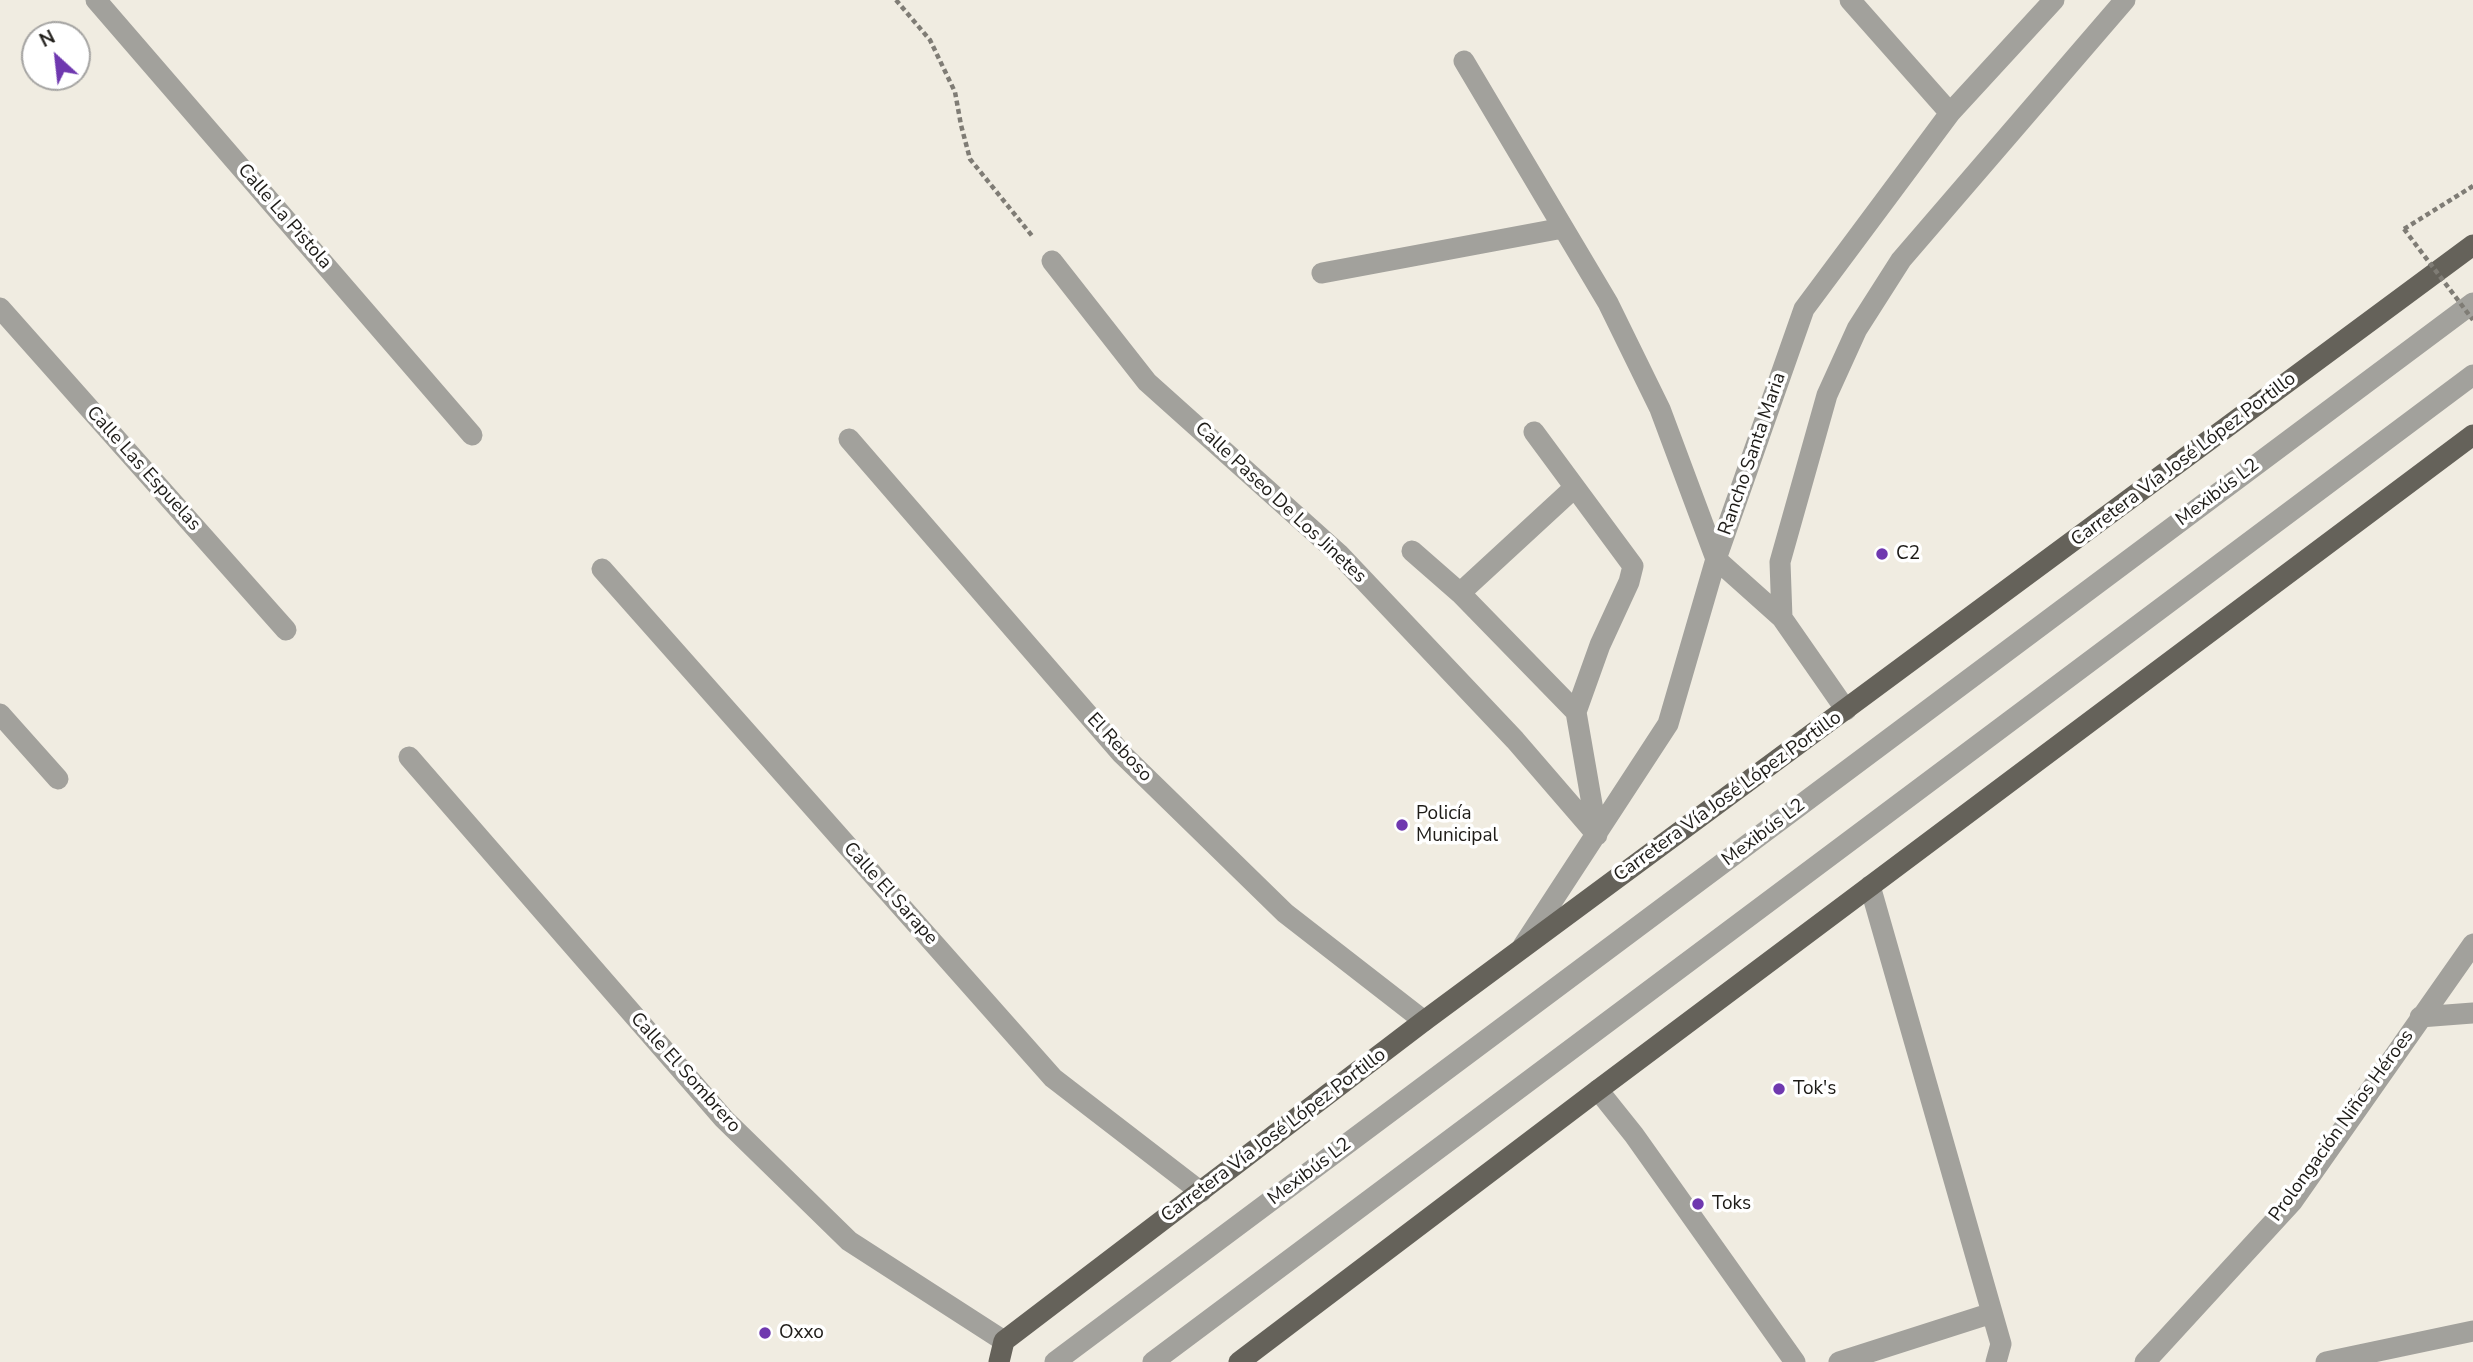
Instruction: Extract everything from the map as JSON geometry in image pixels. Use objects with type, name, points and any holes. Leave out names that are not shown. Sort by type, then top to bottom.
[{"type":"main road","name":"Carretera Vía José López Portillo","points":[[1001,1352],[1201,1192],[1424,1021],[2473,245]]},
{"type":"main road","points":[[1239,1362],[2473,435]]},
{"type":"street","name":"Calle La Pistola","points":[[96,0],[472,435]]},
{"type":"street","points":[[1850,0],[1950,113]]},
{"type":"street","name":"Rancho Santa Maria","points":[[1521,949],[1668,724],[1716,559],[1804,309],[1950,113],[2054,0]]},
{"type":"street","points":[[1782,618],[1780,562],[1827,395],[1857,329],[1901,260],[2125,0]]},
{"type":"street","points":[[1464,61],[1608,303],[1660,409],[1716,559],[1782,618],[1846,710]]},
{"type":"street","points":[[1322,273],[1563,228]]},
{"type":"street","name":"Calle Paseo De Los Jinetes","points":[[1052,261],[1147,382],[1339,554],[1515,740],[1597,835]]},
{"type":"street","name":"Mexibús L2","points":[[1055,1362],[2473,303]]},
{"type":"street","name":"Calle Las Espuelas","points":[[0,308],[286,630]]},
{"type":"street","points":[[1153,1362],[2473,375]]},
{"type":"street","points":[[1534,432],[1633,566],[1576,712],[1597,835]]},
{"type":"street","name":"El Reboso","points":[[849,439],[1122,754],[1285,913],[1424,1021]]},
{"type":"street","points":[[1460,593],[1574,488]]},
{"type":"street","points":[[1412,551],[1460,593],[1576,712]]},
{"type":"street","name":"Calle El Sarape","points":[[602,569],[1053,1078],[1201,1192]]},
{"type":"street","points":[[0,714],[58,779]]},
{"type":"street","name":"Calle El Sombrero","points":[[409,757],[743,1138],[849,1241],[1001,1352]]},
{"type":"street","points":[[1870,886],[2001,1344],[1996,1362]]},
{"type":"street","name":"Prolongación Niños Héroes","points":[[2145,1362],[2292,1202],[2473,944]]},
{"type":"street","points":[[2420,1017],[2473,1013]]},
{"type":"street","points":[[1598,1090],[1634,1135],[1795,1362]]},
{"type":"street","points":[[1839,1362],[1992,1313]]},
{"type":"street","points":[[2326,1362],[2473,1331]]},
{"type":"path","points":[[896,0],[930,40],[956,92],[970,159],[1052,261]]},
{"type":"path","points":[[2473,186],[2404,229],[2473,320]]},
{"type":"place","name":"C2","points":[[1882,554]]},
{"type":"place","name":"Policía Municipal","points":[[1402,825]]},
{"type":"place","name":"Tok's","points":[[1779,1089]]},
{"type":"place","name":"Toks","points":[[1698,1204]]},
{"type":"place","name":"Oxxo","points":[[765,1333]]}]
